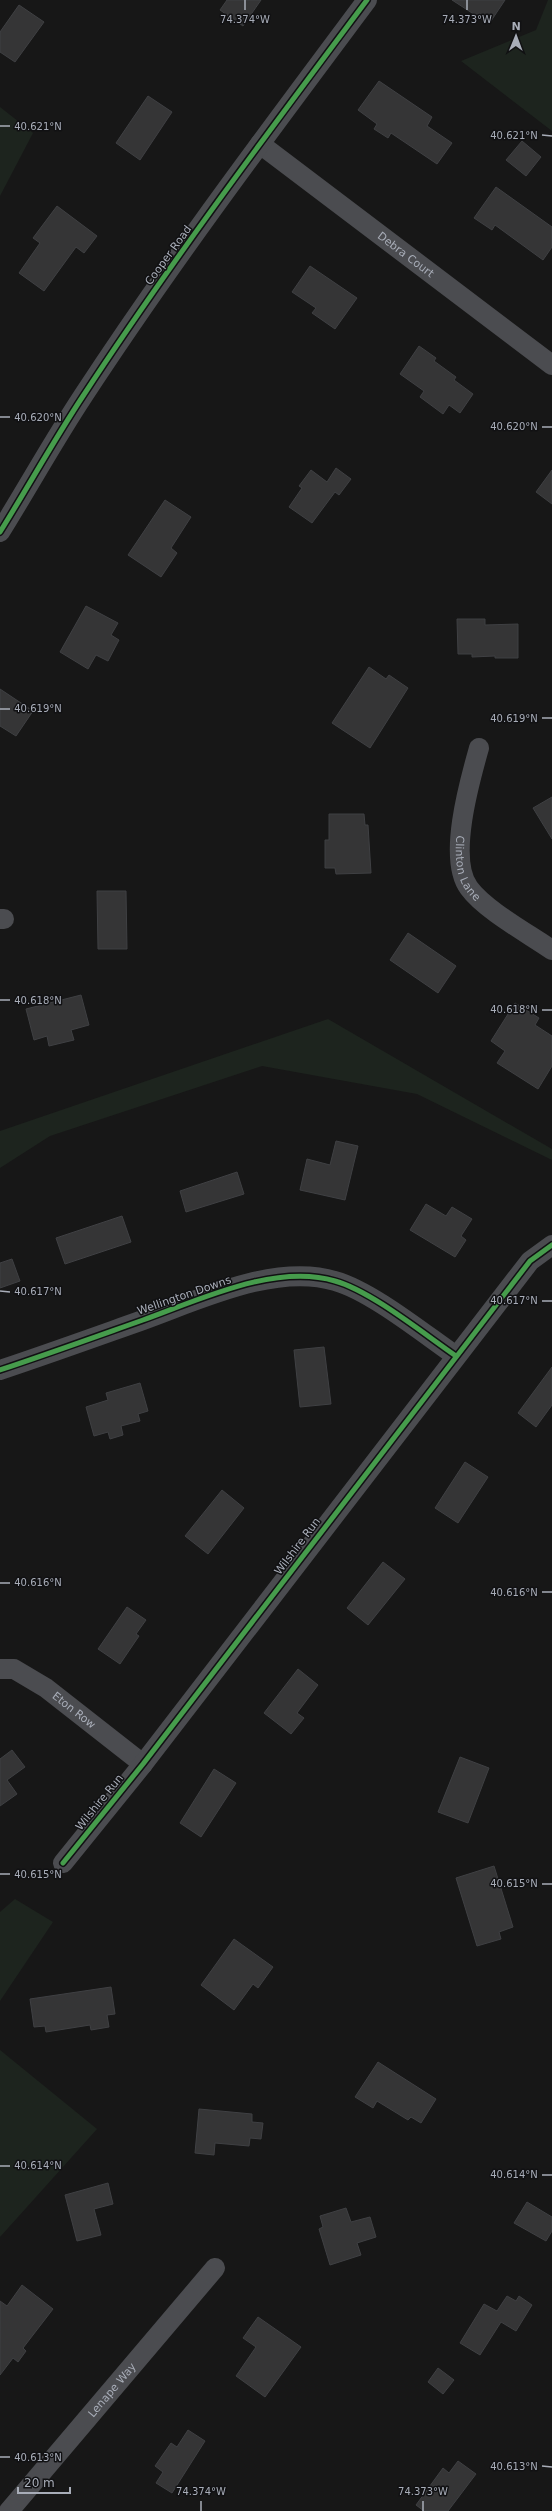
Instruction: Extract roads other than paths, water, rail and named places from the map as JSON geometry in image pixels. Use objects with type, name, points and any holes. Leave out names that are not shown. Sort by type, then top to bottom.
[{"type":"street","name":"Cooper Road","points":[[0,532],[83,396],[260,144],[367,0]]},
{"type":"street","name":"Debra Court","points":[[260,144],[552,365]]},
{"type":"street","name":"Clinton Lane","points":[[479,748],[466,790],[462,818],[461,856],[468,888],[484,902],[552,950]]},
{"type":"street","name":"Wilshire Run","points":[[62,1863],[143,1764],[530,1261],[552,1246]]},
{"type":"street","name":"Wellington Downs","points":[[0,1370],[234,1288],[281,1277],[335,1281],[362,1293],[456,1356]]},
{"type":"street","name":"Eton Row","points":[[0,1669],[14,1669],[46,1688],[143,1764]]},
{"type":"street","name":"Lenape Way","points":[[9,2511],[215,2268]]}]
